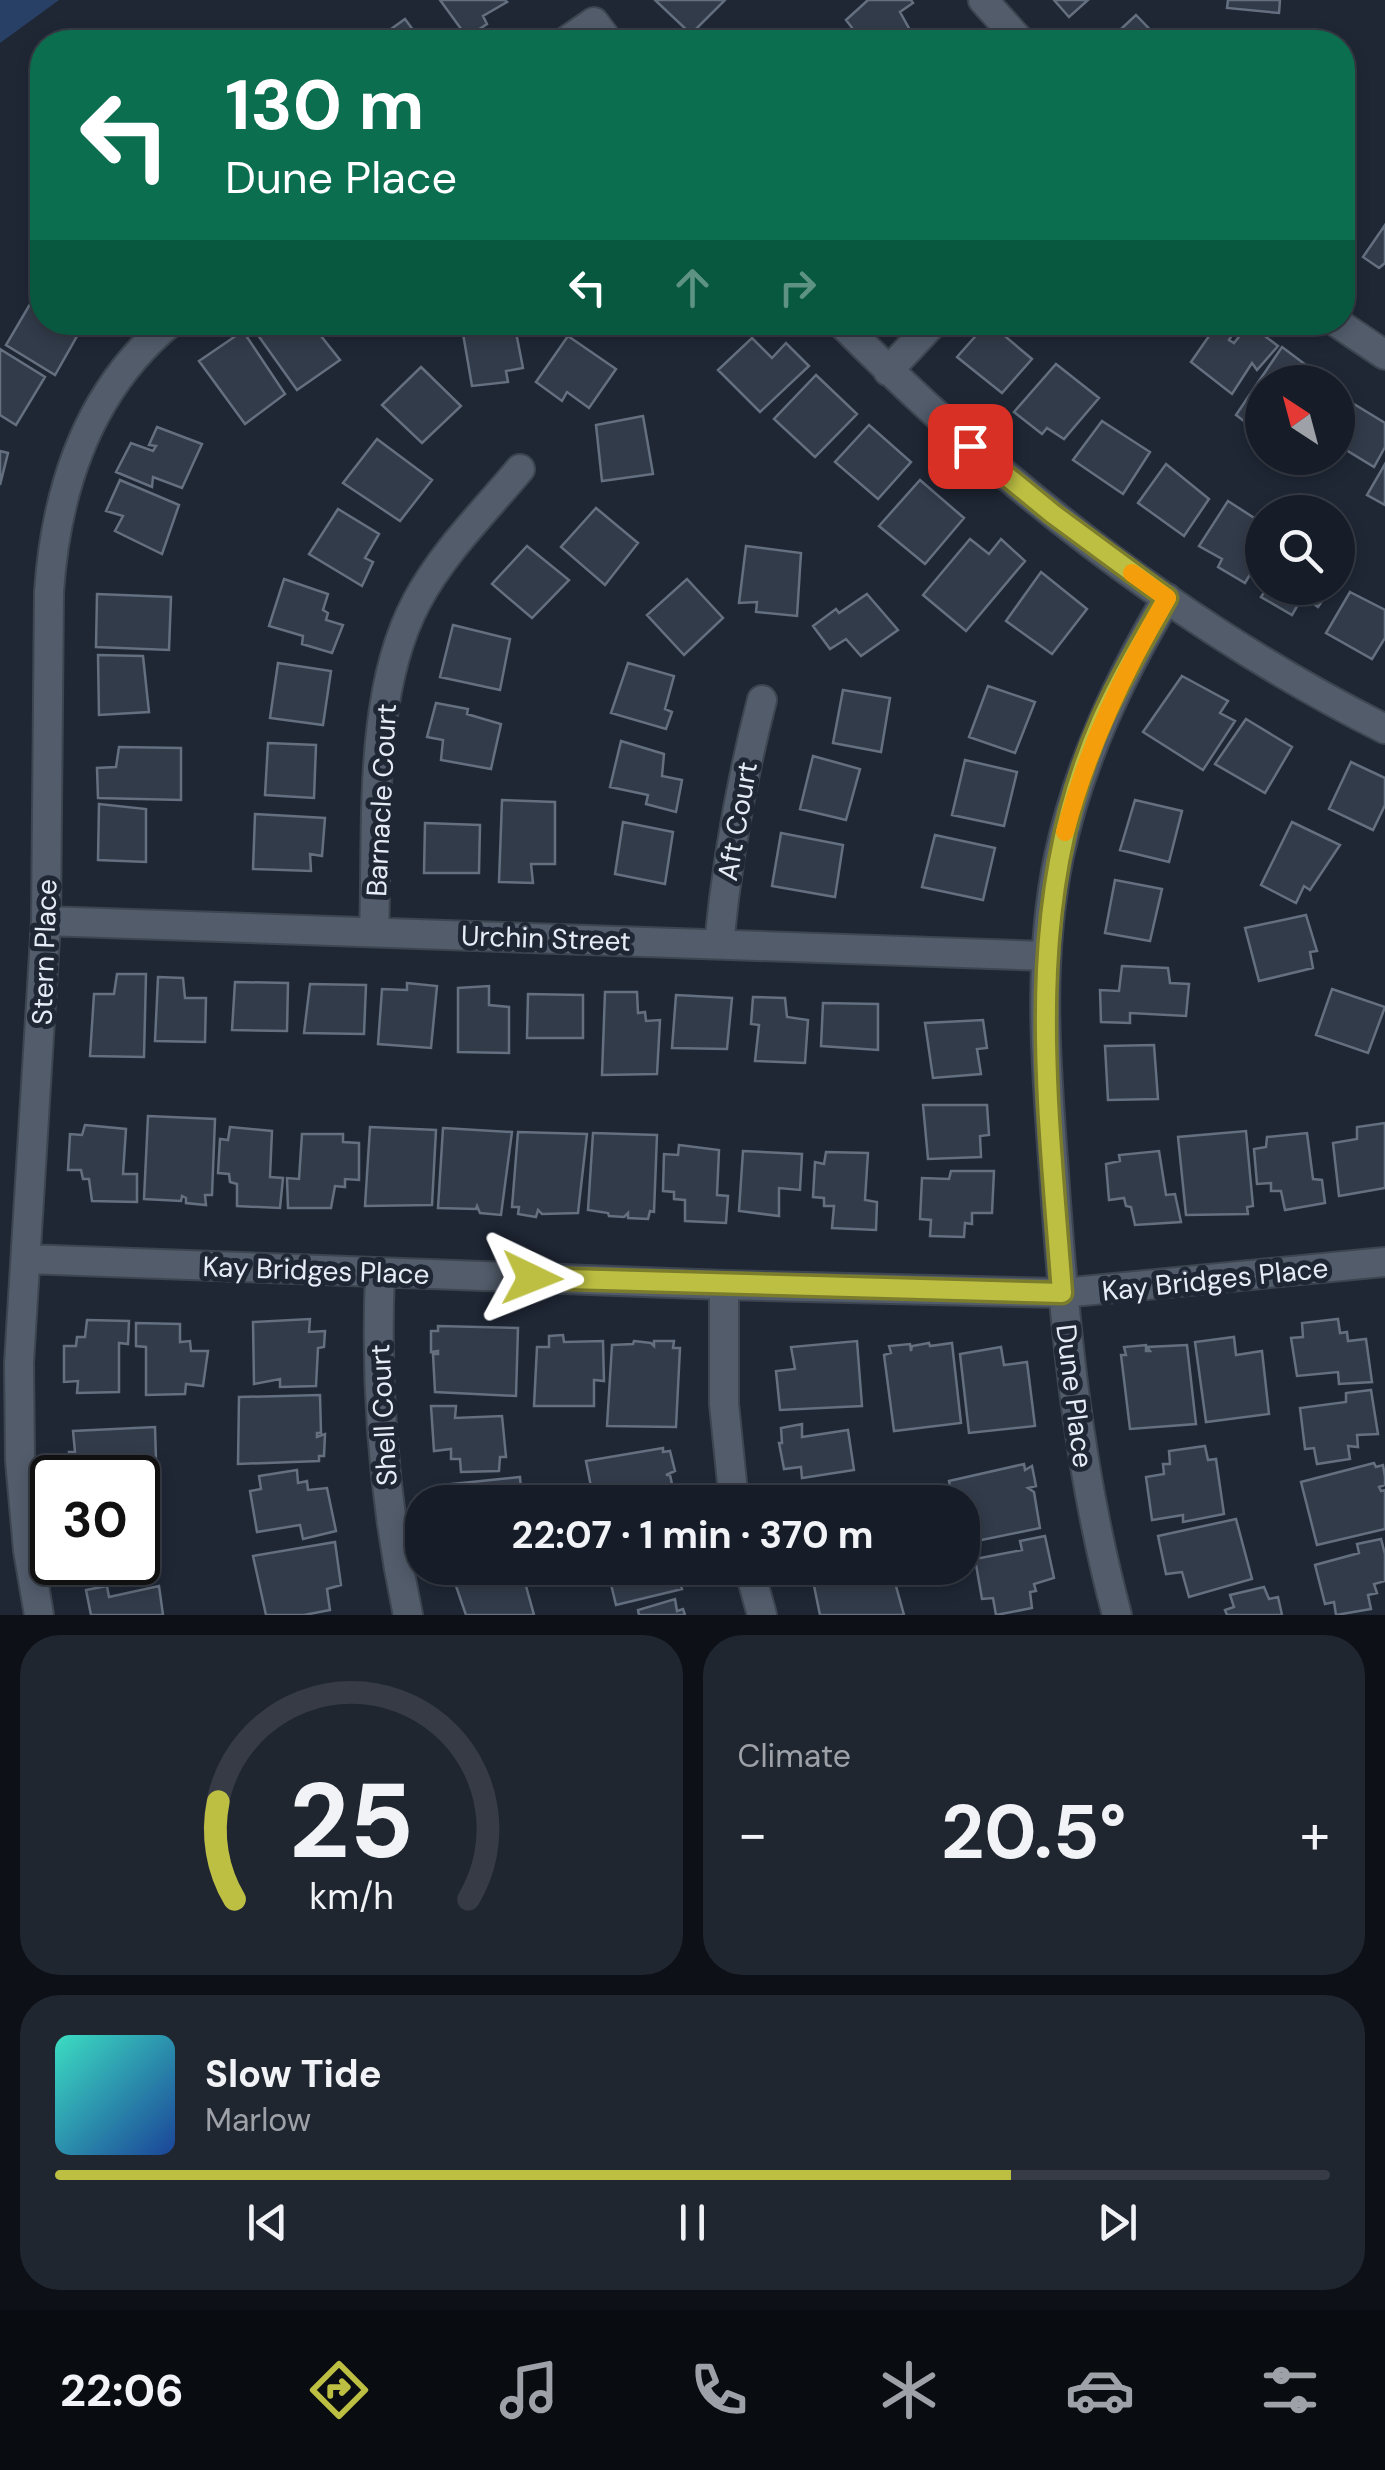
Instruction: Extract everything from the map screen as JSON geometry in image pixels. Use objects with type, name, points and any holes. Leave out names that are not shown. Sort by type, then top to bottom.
[{"type":"street","points":[[983,0],[1010,30]]},
{"type":"street","name":"Stern Place","points":[[39,1615],[28,1550],[20,1460],[19,1363],[46,921],[52,540],[62,494],[78,449],[99,409],[128,368],[160,335]]},
{"type":"street","points":[[853,335],[970,446],[1053,514],[1167,598],[1262,660],[1385,729]]},
{"type":"street","points":[[888,370],[922,335]]},
{"type":"street","points":[[1355,335],[1385,355]]},
{"type":"street","name":"Barnacle Court","points":[[374,932],[381,733],[387,685],[399,642],[416,602],[439,565],[520,469]]},
{"type":"street","name":"Dune Place","points":[[1117,1615],[1084,1477],[1062,1293],[1044,1017],[1046,956],[1059,856],[1077,787],[1131,658],[1167,598]]},
{"type":"street","name":"Aft Court","points":[[719,944],[726,864],[762,700]]},
{"type":"street","name":"Urchin Street","points":[[46,921],[1046,956]]},
{"type":"street","name":"Kay Bridges Place","points":[[26,1259],[724,1286],[1062,1293],[1385,1262]]},
{"type":"street","name":"Shell Court","points":[[380,1273],[384,1476],[408,1615]]},
{"type":"street","points":[[724,1286],[724,1404],[732,1485]]},
{"type":"street","points":[[754,1585],[762,1615]]},
{"type":"shaded area","points":[[0,0],[59,0],[0,43]]},
{"type":"building","points":[[440,0],[507,2],[483,16],[487,24],[478,30],[462,30]]},
{"type":"building","points":[[655,0],[725,0],[695,30],[687,30]]},
{"type":"building","points":[[868,0],[913,3],[900,12],[910,30],[854,30],[846,20]]},
{"type":"building","points":[[1054,0],[1088,0],[1069,17]]},
{"type":"building","points":[[1228,0],[1280,0],[1279,13],[1227,8]]},
{"type":"building","points":[[1136,15],[1150,30],[1120,30]]},
{"type":"building","points":[[405,19],[413,30],[390,30]]},
{"type":"building","points":[[1385,225],[1385,263],[1379,268],[1363,257]]},
{"type":"building","points":[[30,304],[30,335],[78,335],[55,375],[6,345]]},
{"type":"building","points":[[237,335],[246,335],[285,394],[245,424],[199,361]]},
{"type":"building","points":[[258,335],[320,335],[340,360],[297,390]]},
{"type":"building","points":[[463,335],[517,335],[523,368],[506,371],[508,382],[472,386]]},
{"type":"building","points":[[976,335],[1003,335],[1032,359],[1002,393],[957,357]]},
{"type":"building","points":[[1210,335],[1232,335],[1229,340],[1234,343],[1240,335],[1264,335],[1278,346],[1261,365],[1245,365],[1245,374],[1232,394],[1191,362]]},
{"type":"building","points":[[568,336],[616,369],[589,408],[567,392],[562,401],[536,382]]},
{"type":"building","points":[[752,338],[772,358],[786,343],[809,366],[760,412],[718,370]]},
{"type":"building","points":[[1282,347],[1306,365],[1270,365]]},
{"type":"building","points":[[0,349],[45,377],[16,425],[0,415]]},
{"type":"building","points":[[1056,364],[1099,398],[1064,439],[1047,428],[1042,434],[1014,412]]},
{"type":"building","points":[[421,367],[461,406],[422,443],[382,405]]},
{"type":"building","points":[[816,375],[857,414],[815,457],[774,419]]},
{"type":"building","points":[[1245,402],[1245,422],[1236,415]]},
{"type":"building","points":[[1355,405],[1385,423],[1385,447],[1374,467],[1355,455]]},
{"type":"building","points":[[643,416],[653,474],[602,481],[596,425]]},
{"type":"building","points":[[1102,421],[1150,452],[1123,494],[1073,460]]},
{"type":"building","points":[[869,425],[911,462],[878,499],[835,462]]},
{"type":"building","points":[[157,427],[202,444],[182,488],[153,477],[152,487],[116,472],[131,443],[153,451],[156,446],[149,445]]},
{"type":"building","points":[[377,439],[432,480],[400,521],[343,483]]},
{"type":"building","points":[[0,451],[8,453],[0,485]]},
{"type":"building","points":[[1166,464],[1209,499],[1184,536],[1138,503]]},
{"type":"building","points":[[1385,464],[1385,505],[1367,495]]},
{"type":"building","points":[[120,480],[179,505],[162,554],[115,531],[123,516],[106,511]]},
{"type":"building","points":[[920,480],[964,518],[925,564],[879,526]]},
{"type":"building","points":[[1228,501],[1245,512],[1245,583],[1218,567],[1222,559],[1199,546]]},
{"type":"building","points":[[596,508],[638,543],[605,585],[561,547]]},
{"type":"building","points":[[338,509],[379,534],[365,558],[373,562],[362,586],[309,554]]},
{"type":"building","points":[[970,539],[989,554],[1001,539],[1025,561],[966,631],[923,595]]},
{"type":"building","points":[[527,546],[569,580],[532,618],[492,584]]},
{"type":"building","points":[[746,546],[801,553],[797,616],[756,612],[757,602],[739,603]]},
{"type":"building","points":[[1041,572],[1087,609],[1052,654],[1006,621]]},
{"type":"building","points":[[284,579],[328,594],[323,610],[328,613],[326,620],[343,625],[332,653],[302,644],[303,636],[269,626]]},
{"type":"building","points":[[687,579],[723,618],[684,655],[647,615]]},
{"type":"building","points":[[97,594],[171,597],[169,650],[96,647]]},
{"type":"building","points":[[867,594],[898,630],[861,656],[846,639],[830,649],[813,626]]},
{"type":"building","points":[[1355,595],[1385,610],[1385,638],[1372,659],[1326,633],[1342,605],[1355,605]]},
{"type":"building","points":[[1275,605],[1298,605],[1292,615]]},
{"type":"building","points":[[453,625],[510,639],[500,690],[440,677]]},
{"type":"building","points":[[98,655],[143,656],[149,712],[99,715]]},
{"type":"building","points":[[278,663],[331,671],[323,725],[270,718]]},
{"type":"building","points":[[628,663],[674,676],[665,709],[672,712],[666,729],[611,713]]},
{"type":"building","points":[[1182,676],[1228,701],[1220,713],[1235,721],[1203,770],[1143,732]]},
{"type":"building","points":[[988,686],[1035,702],[1015,753],[969,737]]},
{"type":"building","points":[[843,690],[890,698],[881,752],[833,743]]},
{"type":"building","points":[[436,703],[468,709],[467,714],[501,724],[491,769],[441,760],[443,740],[427,737]]},
{"type":"building","points":[[1246,719],[1292,747],[1265,793],[1215,764]]},
{"type":"building","points":[[621,741],[664,754],[662,776],[682,780],[676,812],[646,804],[648,795],[610,787]]},
{"type":"building","points":[[268,743],[316,745],[314,798],[265,795]]},
{"type":"building","points":[[119,747],[181,748],[181,800],[98,798],[97,768],[116,767]]},
{"type":"building","points":[[813,756],[860,769],[846,820],[800,809]]},
{"type":"building","points":[[965,760],[1017,772],[1004,826],[952,815]]},
{"type":"building","points":[[1351,762],[1385,778],[1385,805],[1373,830],[1329,809]]},
{"type":"building","points":[[502,800],[555,802],[555,864],[531,864],[533,883],[499,882]]},
{"type":"building","points":[[1135,800],[1182,811],[1169,862],[1120,850]]},
{"type":"building","points":[[99,804],[146,809],[146,862],[98,860]]},
{"type":"building","points":[[255,814],[325,818],[322,856],[310,854],[311,871],[253,869]]},
{"type":"building","points":[[623,822],[673,832],[665,884],[615,874]]},
{"type":"building","points":[[1292,822],[1340,845],[1310,890],[1304,886],[1296,903],[1261,885]]},
{"type":"building","points":[[425,823],[480,825],[479,873],[424,873]]},
{"type":"building","points":[[781,833],[843,845],[835,897],[772,886]]},
{"type":"building","points":[[935,835],[995,848],[983,900],[922,887]]},
{"type":"building","points":[[1115,880],[1162,889],[1150,941],[1105,933]]},
{"type":"building","points":[[1306,915],[1317,951],[1310,952],[1313,968],[1259,981],[1245,928]]},
{"type":"building","points":[[1122,966],[1168,968],[1170,983],[1189,984],[1186,1016],[1130,1013],[1130,1023],[1101,1022],[1100,990],[1119,991]]},
{"type":"building","points":[[117,974],[146,974],[144,1057],[90,1056],[94,994],[114,994]]},
{"type":"building","points":[[158,977],[183,978],[185,998],[206,998],[205,1042],[155,1041]]},
{"type":"building","points":[[235,982],[288,983],[287,1031],[232,1030]]},
{"type":"building","points":[[407,983],[437,986],[431,1048],[378,1044],[382,989],[407,990]]},
{"type":"building","points":[[310,984],[366,985],[364,1034],[304,1033]]},
{"type":"building","points":[[489,986],[489,1005],[509,1007],[509,1053],[458,1052],[458,988]]},
{"type":"building","points":[[1332,989],[1385,1007],[1368,1053],[1316,1035]]},
{"type":"building","points":[[605,992],[637,992],[638,1013],[645,1012],[646,1021],[660,1020],[657,1074],[602,1075]]},
{"type":"building","points":[[528,994],[583,995],[583,1038],[527,1038]]},
{"type":"building","points":[[676,995],[732,998],[727,1049],[672,1048]]},
{"type":"building","points":[[753,997],[785,998],[787,1017],[808,1020],[805,1063],[755,1061],[759,1025],[751,1024]]},
{"type":"building","points":[[823,1003],[878,1004],[878,1050],[821,1046]]},
{"type":"building","points":[[983,1020],[987,1048],[977,1049],[981,1074],[933,1078],[925,1023]]},
{"type":"building","points":[[1154,1045],[1158,1099],[1108,1100],[1105,1046]]},
{"type":"building","points":[[923,1105],[987,1105],[989,1135],[980,1136],[981,1157],[928,1159]]},
{"type":"building","points":[[148,1116],[215,1119],[212,1195],[205,1195],[206,1205],[186,1203],[182,1196],[181,1201],[144,1199]]},
{"type":"building","points":[[1385,1123],[1385,1188],[1339,1196],[1333,1143],[1357,1139],[1357,1127]]},
{"type":"building","points":[[85,1125],[126,1129],[123,1174],[137,1174],[137,1202],[92,1201],[89,1179],[83,1179],[81,1170],[68,1170],[70,1134],[82,1135]]},
{"type":"building","points":[[230,1127],[272,1131],[270,1177],[283,1178],[280,1208],[237,1206],[237,1184],[230,1182],[229,1174],[218,1173],[220,1139],[228,1140]]},
{"type":"building","points":[[370,1127],[436,1130],[432,1205],[365,1206]]},
{"type":"building","points":[[443,1128],[512,1132],[501,1215],[480,1213],[477,1206],[438,1208]]},
{"type":"building","points":[[1246,1131],[1253,1206],[1247,1207],[1248,1214],[1186,1215],[1178,1137]]},
{"type":"building","points":[[518,1132],[587,1134],[578,1213],[542,1214],[538,1210],[536,1217],[518,1214],[519,1207],[512,1207]]},
{"type":"building","points":[[593,1133],[657,1135],[654,1212],[650,1211],[648,1219],[588,1210]]},
{"type":"building","points":[[1307,1133],[1313,1179],[1322,1180],[1325,1203],[1285,1210],[1281,1191],[1271,1191],[1271,1183],[1257,1184],[1254,1149],[1266,1147],[1267,1137]]},
{"type":"building","points":[[302,1134],[343,1134],[343,1142],[359,1143],[359,1180],[345,1179],[345,1187],[335,1186],[331,1208],[288,1208],[287,1178],[299,1179]]},
{"type":"building","points":[[679,1145],[719,1150],[717,1195],[728,1196],[726,1223],[685,1221],[685,1200],[674,1199],[674,1192],[663,1191],[664,1154],[678,1155]]},
{"type":"building","points":[[743,1151],[802,1154],[800,1190],[779,1188],[779,1216],[739,1211]]},
{"type":"building","points":[[1159,1151],[1166,1195],[1175,1194],[1181,1222],[1135,1225],[1131,1207],[1126,1206],[1124,1198],[1109,1200],[1106,1164],[1120,1161],[1119,1155]]},
{"type":"building","points":[[826,1152],[868,1153],[865,1200],[877,1202],[876,1230],[832,1228],[834,1206],[824,1206],[824,1198],[813,1197],[815,1162],[824,1164]]},
{"type":"building","points":[[951,1171],[994,1171],[992,1213],[972,1213],[972,1224],[965,1223],[964,1237],[930,1236],[931,1220],[920,1219],[922,1178],[949,1179]]},
{"type":"building","points":[[310,1319],[309,1332],[325,1331],[324,1347],[318,1348],[316,1386],[280,1387],[280,1379],[254,1384],[253,1322]]},
{"type":"building","points":[[1338,1319],[1340,1333],[1347,1332],[1348,1341],[1366,1339],[1372,1382],[1339,1384],[1338,1372],[1297,1376],[1291,1338],[1303,1337],[1302,1323]]},
{"type":"building","points":[[87,1320],[129,1321],[128,1344],[119,1343],[119,1392],[77,1393],[78,1381],[64,1382],[64,1346],[76,1346],[77,1337],[85,1337]]},
{"type":"building","points":[[136,1323],[180,1324],[180,1342],[190,1341],[191,1351],[208,1351],[203,1386],[186,1384],[185,1394],[146,1395],[146,1347],[136,1346]]},
{"type":"building","points":[[438,1326],[518,1328],[516,1396],[435,1392],[433,1354],[438,1351],[431,1352],[431,1331],[438,1331]]},
{"type":"building","points":[[563,1335],[564,1342],[603,1341],[604,1381],[594,1380],[594,1406],[534,1406],[537,1347],[549,1347],[549,1336]]},
{"type":"building","points":[[1234,1337],[1236,1355],[1262,1351],[1269,1414],[1206,1422],[1195,1342]]},
{"type":"building","points":[[634,1341],[654,1346],[654,1341],[674,1341],[673,1348],[680,1348],[676,1427],[607,1426],[612,1345]]},
{"type":"building","points":[[857,1341],[862,1406],[780,1410],[776,1371],[795,1369],[791,1347]]},
{"type":"building","points":[[952,1343],[961,1423],[894,1431],[884,1355],[891,1353],[889,1346],[910,1344],[911,1351],[912,1346]]},
{"type":"building","points":[[1146,1345],[1146,1351],[1150,1351],[1147,1347],[1187,1345],[1196,1424],[1130,1429],[1121,1355],[1126,1355],[1124,1347]]},
{"type":"building","points":[[1001,1347],[1004,1365],[1027,1362],[1035,1426],[969,1433],[960,1354]]},
{"type":"building","points":[[1371,1390],[1378,1434],[1357,1435],[1358,1447],[1348,1446],[1350,1459],[1317,1464],[1314,1448],[1305,1449],[1300,1408],[1346,1402],[1346,1393]]},
{"type":"building","points":[[320,1395],[321,1433],[317,1437],[325,1434],[324,1456],[319,1456],[319,1461],[238,1464],[239,1397]]},
{"type":"building","points":[[431,1406],[456,1406],[455,1418],[502,1416],[506,1457],[500,1457],[499,1471],[461,1472],[460,1459],[451,1459],[451,1449],[434,1451]]},
{"type":"building","points":[[802,1424],[802,1437],[848,1430],[854,1470],[802,1478],[801,1467],[784,1469],[779,1443],[781,1428]]},
{"type":"building","points":[[155,1427],[156,1455],[69,1455],[75,1452],[73,1431]]},
{"type":"building","points":[[1205,1446],[1208,1460],[1216,1459],[1224,1514],[1183,1522],[1183,1515],[1152,1520],[1146,1477],[1164,1474],[1163,1464],[1170,1464],[1169,1451]]},
{"type":"building","points":[[663,1448],[663,1452],[670,1451],[675,1471],[666,1475],[670,1475],[672,1485],[591,1485],[586,1461]]},
{"type":"building","points":[[1374,1463],[1376,1467],[1383,1465],[1385,1477],[1385,1485],[1379,1487],[1385,1490],[1385,1529],[1317,1545],[1301,1482]]},
{"type":"building","points":[[1024,1464],[1025,1470],[1032,1466],[1036,1486],[1028,1488],[1034,1492],[1040,1528],[980,1540],[980,1485],[950,1485],[949,1481]]},
{"type":"building","points":[[297,1470],[298,1483],[307,1481],[308,1490],[327,1488],[336,1531],[303,1539],[300,1525],[257,1532],[250,1491],[261,1489],[259,1476]]},
{"type":"building","points":[[520,1477],[521,1485],[443,1485]]},
{"type":"building","points":[[1236,1519],[1252,1579],[1189,1597],[1182,1572],[1166,1574],[1158,1536]]},
{"type":"building","points":[[1045,1536],[1054,1578],[1034,1584],[1036,1591],[1030,1592],[1032,1608],[996,1615],[993,1598],[982,1599],[980,1558],[1022,1550],[1020,1541]]},
{"type":"building","points":[[1381,1539],[1385,1581],[1374,1584],[1377,1593],[1368,1595],[1371,1609],[1336,1615],[1334,1602],[1325,1604],[1315,1565],[1359,1553],[1357,1544]]},
{"type":"building","points":[[335,1542],[341,1585],[327,1589],[330,1610],[266,1615],[253,1556]]},
{"type":"building","points":[[526,1585],[534,1615],[466,1615],[456,1586]]},
{"type":"building","points":[[611,1585],[681,1585],[682,1589],[616,1605]]},
{"type":"building","points":[[814,1585],[896,1585],[904,1615],[820,1615]]},
{"type":"building","points":[[107,1586],[109,1597],[159,1586],[163,1615],[91,1615],[86,1590]]},
{"type":"building","points":[[1264,1587],[1269,1599],[1278,1597],[1282,1615],[1227,1615],[1225,1610],[1234,1607],[1230,1595]]},
{"type":"building","points":[[675,1599],[677,1611],[683,1609],[685,1615],[639,1615],[638,1610]]},
{"type":"slow traffic","points":[[1065,832],[1101,722],[1131,658],[1167,598],[1132,573]]},
{"type":"route","points":[[532,1278],[1062,1293],[1044,1017],[1048,926],[1059,856],[1077,787],[1131,658],[1167,598],[1053,514],[970,446]]}]
